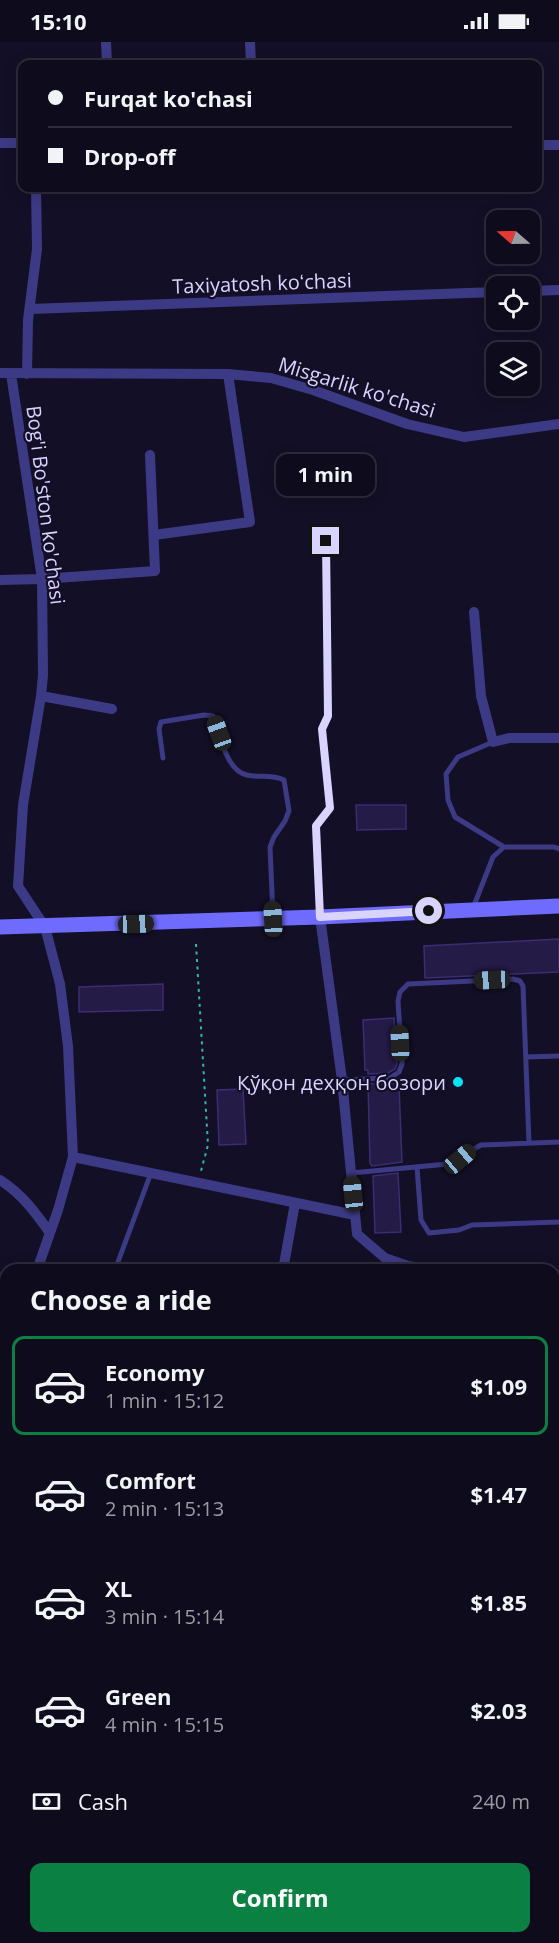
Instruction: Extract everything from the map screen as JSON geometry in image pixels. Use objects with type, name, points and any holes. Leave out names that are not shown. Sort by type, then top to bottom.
[{"type":"main road","points":[[0,927],[273,919],[559,906]]},
{"type":"street","points":[[106,42],[107,60]]},
{"type":"street","points":[[250,42],[251,60]]},
{"type":"street","points":[[0,143],[18,143]]},
{"type":"street","points":[[542,145],[559,145]]},
{"type":"street","points":[[27,374],[30,309],[37,249],[36,192]]},
{"type":"street","points":[[540,291],[559,290]]},
{"type":"street","name":"Taxiyatosh koʻchasi","points":[[30,309],[486,292]]},
{"type":"street","name":"Misgarlik ko'chasi","points":[[6,374],[228,374],[271,378],[313,390],[407,424],[464,437],[559,424]]},
{"type":"street","name":"Bog'i Bo'ston ko'chasi","points":[[6,374],[42,579],[43,675],[23,805],[18,886],[45,927],[60,984],[68,1046],[73,1157],[39,1264]]},
{"type":"street","points":[[154,536],[250,522],[228,374]]},
{"type":"street","points":[[0,580],[155,571],[150,455]]},
{"type":"street","points":[[474,612],[481,696],[493,742],[509,738],[559,738]]},
{"type":"street","points":[[41,696],[112,709]]},
{"type":"street","points":[[320,917],[342,1080],[357,1234],[385,1258],[402,1264]]},
{"type":"street","points":[[73,1157],[355,1215]]},
{"type":"street","points":[[0,1180],[15,1190],[32,1208],[50,1233]]},
{"type":"street","points":[[284,1264],[295,1203]]},
{"type":"lane","points":[[320,917],[316,826],[330,808],[322,729],[328,716],[326,541]]},
{"type":"lane","points":[[163,758],[159,729],[161,723],[204,715],[213,716],[231,766],[246,776],[278,777],[284,780],[289,810],[270,847],[273,919]]},
{"type":"lane","points":[[493,742],[458,757],[446,774],[448,800],[455,817],[504,847],[554,847],[559,849]]},
{"type":"lane","points":[[473,909],[493,856],[504,847]]},
{"type":"lane","points":[[342,1080],[390,1078],[399,1072],[402,1064],[398,1001],[400,992],[408,984],[513,979],[520,981],[523,986],[529,1143]]},
{"type":"lane","points":[[526,1057],[559,1056]]},
{"type":"lane","points":[[351,1173],[448,1164],[481,1145],[559,1142]]},
{"type":"lane","points":[[417,1167],[421,1220],[429,1233],[459,1230],[472,1225],[559,1222]]},
{"type":"lane","points":[[117,1264],[151,1173]]},
{"type":"path","points":[[196,944],[208,1145],[198,1183]]},
{"type":"building","points":[[356,805],[406,805],[406,829],[357,830]]},
{"type":"building","points":[[559,939],[559,972],[425,978],[424,946]]},
{"type":"building","points":[[163,984],[163,1010],[79,1012],[79,987]]},
{"type":"building","points":[[394,1018],[397,1064],[395,1069],[388,1073],[368,1074],[368,1070],[365,1070],[363,1020]]},
{"type":"building","points":[[397,1079],[402,1162],[372,1166],[370,1163],[368,1084],[390,1083]]},
{"type":"building","points":[[243,1089],[246,1144],[219,1145],[217,1090]]},
{"type":"building","points":[[398,1173],[401,1232],[375,1233],[373,1176]]},
{"type":"place","name":"Қўқон деҳқон бозори","points":[[458,1082]]},
{"type":"route","points":[[326,541],[328,716],[322,729],[330,808],[316,826],[320,917],[429,911]]}]
